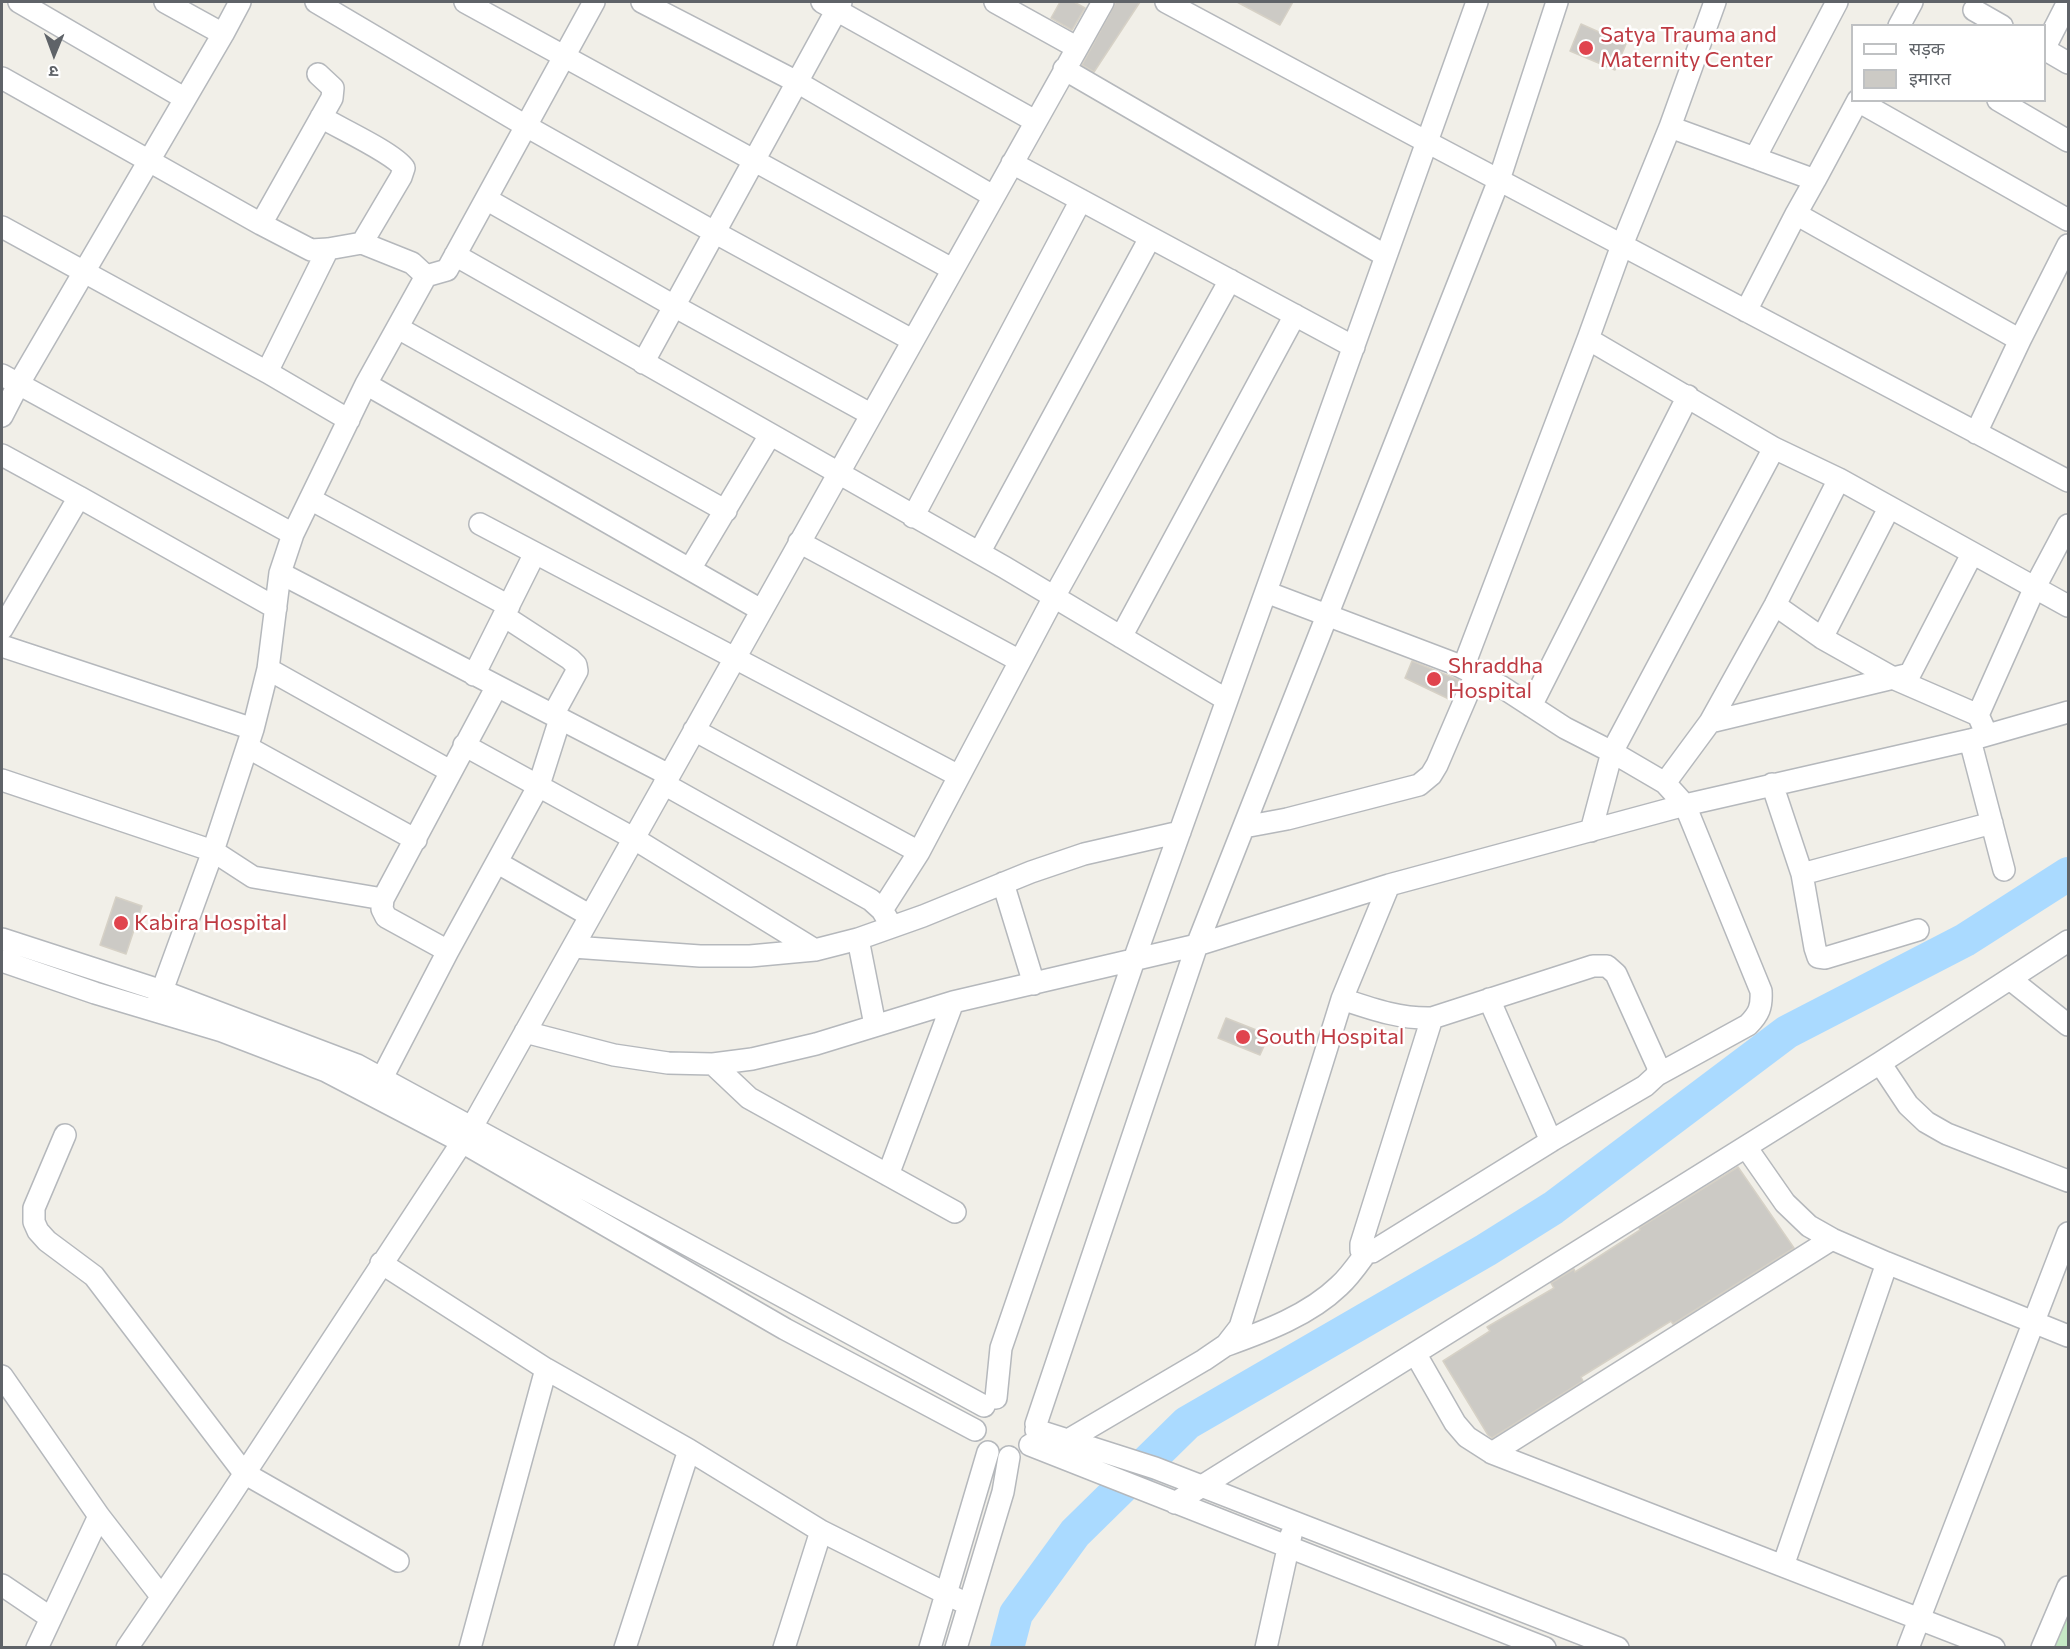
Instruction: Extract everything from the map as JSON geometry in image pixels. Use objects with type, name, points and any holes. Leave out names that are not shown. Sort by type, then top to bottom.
[{"type":"street","points":[[18,2],[184,98]]},
{"type":"street","points":[[165,2],[223,34]]},
{"type":"street","points":[[2,416],[10,380],[83,273],[240,2]]},
{"type":"street","points":[[316,2],[526,126],[912,340]]},
{"type":"street","points":[[465,2],[952,269]]},
{"type":"street","points":[[158,1001],[213,851],[250,738],[268,669],[280,573],[293,534],[366,384],[426,276],[447,270],[594,2]]},
{"type":"street","points":[[642,2],[797,82],[993,196]]},
{"type":"street","points":[[995,2],[1076,47]]},
{"type":"street","points":[[127,1647],[467,1134],[1103,2]]},
{"type":"street","points":[[1167,2],[1976,432],[2066,474]]},
{"type":"street","points":[[1004,1401],[1001,1348],[1134,961],[1477,2]]},
{"type":"street","points":[[1004,1401],[977,1417],[975,1430],[980,1443],[988,1452],[995,1456],[1009,1457],[1017,1455],[1034,1433],[1197,945],[1499,180],[1557,2]]},
{"type":"street","points":[[1244,827],[1287,819],[1419,784],[1431,775],[1437,765],[1622,245],[1670,127],[1715,2]]},
{"type":"street","points":[[1755,158],[1836,2]]},
{"type":"street","points":[[1900,24],[1912,2]]},
{"type":"street","points":[[2046,45],[2068,2]]},
{"type":"street","points":[[643,363],[797,82],[833,4],[1035,121]]},
{"type":"street","points":[[1974,10],[1998,24]]},
{"type":"street","points":[[2046,50],[2068,63]]},
{"type":"street","points":[[1064,69],[1386,256]]},
{"type":"street","points":[[261,224],[332,98],[333,88],[318,74]]},
{"type":"street","points":[[2,78],[148,162],[311,250],[362,243],[412,263],[426,276]]},
{"type":"street","points":[[1746,310],[1857,102]]},
{"type":"street","points":[[1860,102],[2068,220]]},
{"type":"street","points":[[2001,102],[2068,141]]},
{"type":"street","points":[[321,117],[387,154],[400,162],[404,168],[362,243]]},
{"type":"street","points":[[1670,127],[1815,180]]},
{"type":"street","points":[[1012,163],[1354,347]]},
{"type":"street","points":[[486,199],[870,416]]},
{"type":"street","points":[[913,517],[1081,200]]},
{"type":"street","points":[[1796,213],[2020,340]]},
{"type":"street","points":[[2,226],[83,273],[267,372],[349,420]]},
{"type":"street","points":[[979,553],[1150,238]]},
{"type":"street","points":[[1976,432],[2068,245]]},
{"type":"street","points":[[267,372],[328,249]]},
{"type":"street","points":[[455,255],[979,553],[1227,700]]},
{"type":"street","points":[[886,918],[894,893],[919,852],[1054,597],[1230,280]]},
{"type":"street","points":[[1121,637],[1295,315]]},
{"type":"street","points":[[398,328],[726,510]]},
{"type":"street","points":[[1588,339],[1774,448],[1839,479],[2068,606]]},
{"type":"street","points":[[10,380],[293,534]]},
{"type":"street","points":[[366,384],[761,610]]},
{"type":"street","points":[[1531,706],[1688,396]]},
{"type":"street","points":[[690,569],[770,435]]},
{"type":"street","points":[[1592,831],[1612,752],[1774,448]]},
{"type":"street","points":[[2,455],[276,608]]},
{"type":"street","points":[[1665,783],[1710,722],[1839,479]]},
{"type":"street","points":[[2,629],[79,497]]},
{"type":"street","points":[[310,500],[506,611],[570,659],[576,665],[577,671],[557,717],[539,785],[448,951],[382,1078]]},
{"type":"street","points":[[1822,638],[1889,508]]},
{"type":"street","points":[[480,524],[959,776]]},
{"type":"street","points":[[2004,870],[1992,823],[1979,737],[1978,715],[2035,587],[2068,525]]},
{"type":"street","points":[[800,542],[1020,661]]},
{"type":"street","points":[[474,675],[535,553]]},
{"type":"street","points":[[1710,722],[1910,674],[1972,554]]},
{"type":"street","points":[[280,573],[557,717],[666,779],[871,900],[886,918]]},
{"type":"street","points":[[1068,1440],[1226,1345],[1271,1328],[1324,1298],[1338,1287],[1366,1253],[1372,1252],[1551,1141],[1645,1086],[1657,1076],[1748,1025],[1758,1015],[1762,1004],[1761,992],[1685,805],[1665,783],[1565,728],[1502,687],[1470,671],[1266,592]]},
{"type":"street","points":[[1774,605],[1822,638],[1895,679],[1978,715]]},
{"type":"street","points":[[2,646],[250,738],[416,840]]},
{"type":"street","points":[[268,669],[450,771]]},
{"type":"street","points":[[448,951],[386,917],[382,909],[382,899],[416,840],[450,771],[497,686]]},
{"type":"street","points":[[525,1032],[614,1055],[668,1063],[713,1064],[763,1057],[816,1044],[953,1002],[1197,945],[1389,885],[1685,805],[1979,737],[2068,712]]},
{"type":"street","points":[[694,730],[919,852]]},
{"type":"street","points":[[464,745],[633,838],[815,950]]},
{"type":"street","points":[[2,780],[213,851],[253,877],[382,899]]},
{"type":"street","points":[[1772,784],[1802,874],[1816,954],[1822,959],[1918,930]]},
{"type":"street","points":[[1802,874],[1992,823]]},
{"type":"street","points":[[573,946],[700,956],[750,956],[815,950],[858,939],[886,918],[923,916],[1084,854],[1180,832]]},
{"type":"street","points":[[498,863],[590,915]]},
{"type":"street","points":[[1003,884],[1034,984]]},
{"type":"street","points":[[1226,1345],[1240,1327],[1341,999],[1389,885]]},
{"type":"street","points":[[2,939],[158,1001],[222,1031],[326,1071],[467,1134],[1004,1401],[1032,1412],[1034,1433],[1075,1462],[1540,1646],[1547,1620]]},
{"type":"street","points":[[858,939],[875,1025]]},
{"type":"street","points":[[1175,1503],[1880,1063],[2068,941]]},
{"type":"street","points":[[2,962],[158,1001],[357,1065],[382,1078],[467,1134],[785,1329],[975,1430]]},
{"type":"street","points":[[1341,999],[1388,1015],[1411,1019],[1432,1018],[1593,966],[1607,966],[1616,974],[1658,1066],[1657,1076]]},
{"type":"street","points":[[2010,979],[2068,1024]]},
{"type":"street","points":[[1489,999],[1551,1141]]},
{"type":"street","points":[[888,1175],[953,1002]]},
{"type":"street","points":[[1366,1253],[1361,1250],[1361,1244],[1432,1018]]},
{"type":"street","points":[[1880,1063],[1908,1105],[1926,1122],[1947,1134],[2068,1181]]},
{"type":"street","points":[[713,1064],[749,1098],[955,1212]]},
{"type":"street","points":[[65,1135],[34,1208],[34,1222],[38,1231],[47,1241],[94,1276],[244,1473],[399,1561]]},
{"type":"street","points":[[1746,1147],[1785,1203],[1809,1226],[1832,1239],[1887,1263],[2068,1336]]},
{"type":"street","points":[[1908,1647],[2068,1233]]},
{"type":"street","points":[[1492,1453],[1832,1239]]},
{"type":"street","points":[[381,1263],[546,1369],[689,1450],[820,1531],[969,1605]]},
{"type":"street","points":[[1784,1566],[1887,1263]]},
{"type":"street","points":[[1415,1353],[1455,1423],[1467,1437],[1492,1453],[1994,1647]]},
{"type":"street","points":[[470,1647],[546,1369]]},
{"type":"street","points":[[2,1376],[99,1516],[161,1596]]},
{"type":"street","points":[[1034,1433],[1068,1440],[1155,1468],[1618,1647]]},
{"type":"street","points":[[625,1647],[689,1450]]},
{"type":"street","points":[[930,1647],[988,1452]]},
{"type":"street","points":[[956,1647],[1003,1492],[1009,1457]]},
{"type":"street","points":[[37,1647],[99,1516]]},
{"type":"street","points":[[1266,1647],[1294,1522]]},
{"type":"street","points":[[783,1647],[820,1531]]},
{"type":"street","points":[[2,1585],[51,1618]]},
{"type":"street","points":[[2042,1647],[2068,1587]]},
{"type":"green space","points":[[2068,1597],[2068,1647],[2046,1647]]},
{"type":"building","points":[[1060,2],[1074,2],[1085,8],[1072,30],[1051,18]]},
{"type":"building","points":[[1116,2],[1140,2],[1094,72],[1082,65]]},
{"type":"building","points":[[1237,2],[1293,2],[1280,25]]},
{"type":"building","points":[[1581,24],[1626,44],[1615,70],[1570,51]]},
{"type":"building","points":[[1412,661],[1459,680],[1451,700],[1405,678]]},
{"type":"building","points":[[116,897],[142,906],[126,954],[100,945]]},
{"type":"building","points":[[1226,1018],[1269,1035],[1260,1055],[1218,1038]]},
{"type":"building","points":[[1738,1167],[1794,1248],[1673,1324],[1671,1321],[1581,1377],[1583,1381],[1492,1438],[1488,1435],[1443,1361],[1490,1331],[1487,1327],[1554,1288],[1551,1283],[1574,1269],[1575,1272],[1640,1230],[1639,1228]]},
{"type":"waterway","points":[[1007,1648],[1016,1614],[1075,1533],[1187,1423],[1486,1250],[1553,1208],[1787,1032],[1965,940],[2068,874]]},
{"type":"place","name":"Satya Trauma and Maternity Center","points":[[1586,48]]},
{"type":"place","name":"Shraddha Hospital","points":[[1434,679]]},
{"type":"place","name":"Kabira Hospital","points":[[121,923]]},
{"type":"place","name":"South Hospital","points":[[1243,1037]]}]
